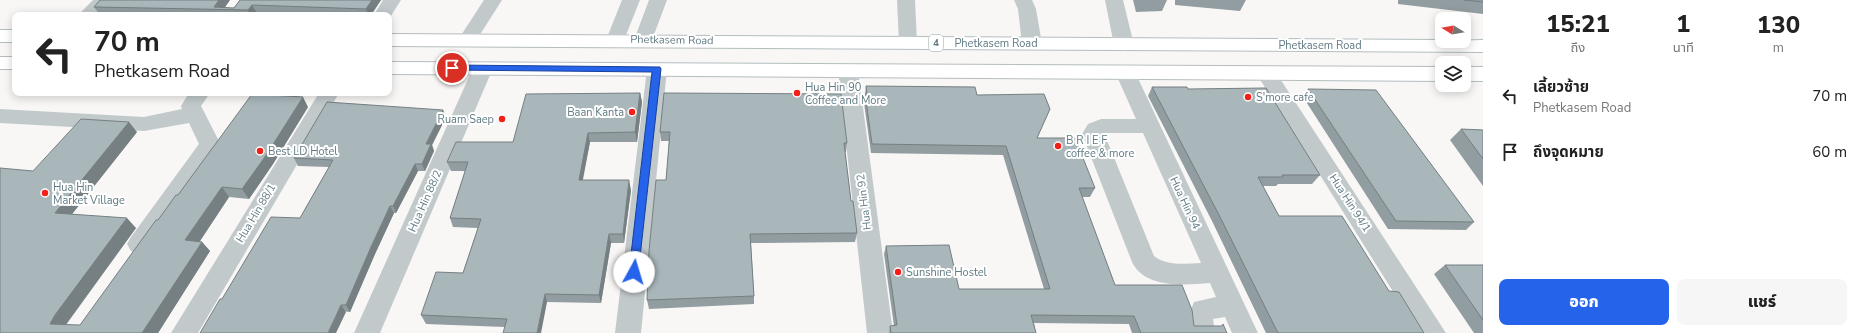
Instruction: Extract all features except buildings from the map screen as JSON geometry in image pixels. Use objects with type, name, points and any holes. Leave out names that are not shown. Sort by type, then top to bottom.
[{"type":"main road","points":[[0,36],[12,36]]},
{"type":"main road","name":"Phetkasem Road","points":[[392,40],[643,40],[1032,44],[1483,46]]},
{"type":"main road","points":[[0,63],[12,63]]},
{"type":"main road","points":[[392,68],[1435,74]]},
{"type":"main road","points":[[1471,74],[1483,74]]},
{"type":"street","points":[[90,12],[104,0]]},
{"type":"street","points":[[385,12],[392,0]]},
{"type":"street","points":[[467,40],[493,0]]},
{"type":"street","points":[[615,40],[631,0]]},
{"type":"street","points":[[643,40],[658,0]]},
{"type":"street","points":[[906,0],[908,43]]},
{"type":"street","points":[[1114,0],[1124,44]]},
{"type":"street","points":[[1030,3],[1032,44]]},
{"type":"street","name":"Hua Hin 88/2","points":[[367,333],[483,68]]},
{"type":"street","points":[[628,333],[657,69]]},
{"type":"street","name":"Hua Hin 92","points":[[848,70],[880,333]]},
{"type":"street","name":"Hua Hin 94","points":[[1125,72],[1245,333]]},
{"type":"street","name":"Hua Hin 94/1","points":[[1266,73],[1433,333]]},
{"type":"street","name":"Hua Hin 88/1","points":[[184,333],[327,96]]},
{"type":"street","points":[[0,116],[144,124],[198,103],[210,145],[127,262]]},
{"type":"street","points":[[1149,126],[1101,126],[1095,129],[1093,134],[1144,262],[1152,269],[1162,273],[1218,273]]},
{"type":"street","points":[[1202,333],[1200,328],[1200,316],[1203,310],[1232,305]]},
{"type":"place","name":"Hua Hin 90 Coffee and More","points":[[797,93]]},
{"type":"place","name":"S'more cafe","points":[[1248,97]]},
{"type":"place","name":"Baan Kanta","points":[[632,112]]},
{"type":"place","name":"Ruam Saep","points":[[502,119]]},
{"type":"place","name":"B R I E F coffee & more","points":[[1058,146]]},
{"type":"place","name":"Best LD Hotel","points":[[260,151]]},
{"type":"place","name":"Hua Hin Market Village","points":[[45,193]]},
{"type":"place","name":"Sunshine Hostel","points":[[898,272]]},
{"type":"route","points":[[452,68],[657,69],[634,272]]}]
